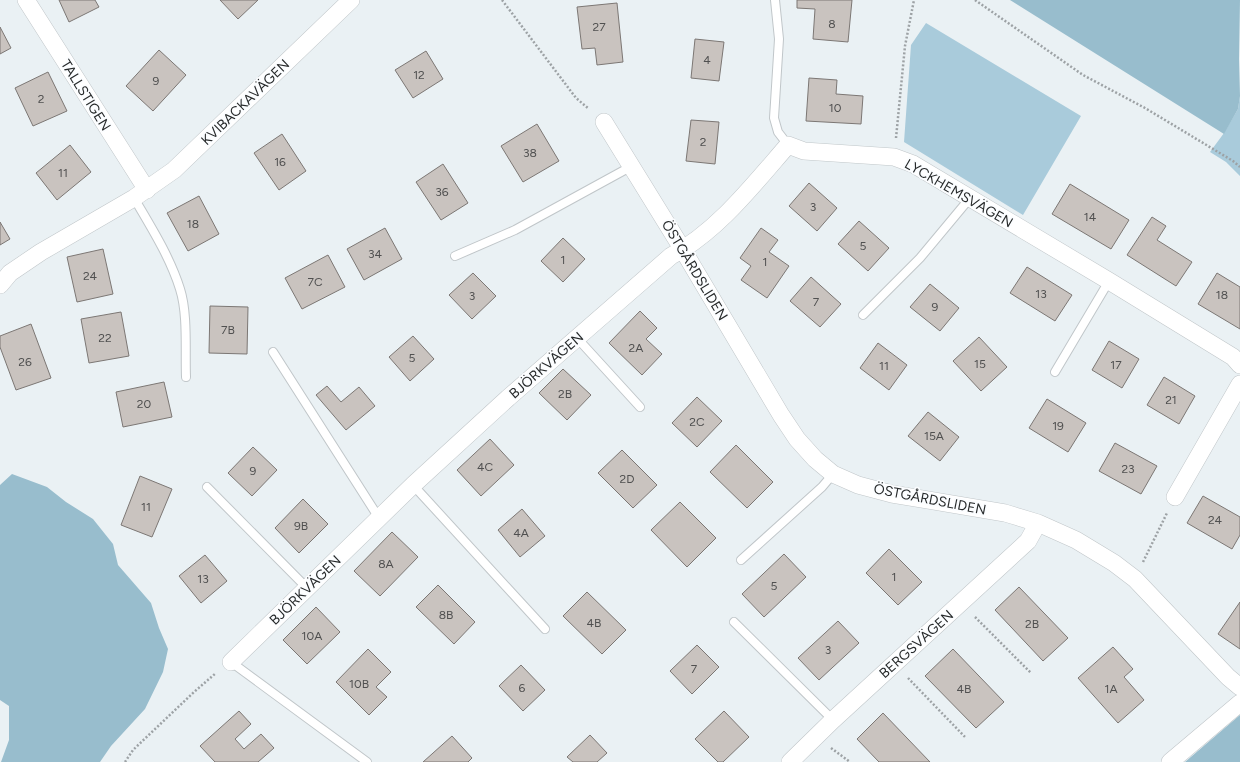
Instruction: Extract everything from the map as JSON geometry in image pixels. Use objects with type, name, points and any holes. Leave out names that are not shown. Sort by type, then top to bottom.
[{"type":"street","name":"TALLSTIGEN","points":[[26,0],[140,194]]},
{"type":"street","name":"KVIBACKAVÄGEN","points":[[0,285],[10,273],[41,252],[140,194],[174,170],[351,0]]},
{"type":"street","name":"ÖSTGÅRDSLIDEN","points":[[604,122],[683,250],[785,421],[797,439],[815,459],[833,474],[858,485],[892,494],[1005,513],[1038,523],[1076,540],[1114,563],[1135,579],[1228,677],[1240,687]]},
{"type":"street","name":"LYCKHEMSVÄGEN","points":[[788,145],[804,151],[894,157],[913,164],[1233,357],[1240,365]]},
{"type":"street","points":[[683,250],[700,238],[744,196],[788,145]]},
{"type":"street","name":"BJÖRKVÄGEN","points":[[231,662],[413,485],[508,398],[671,256],[683,250]]},
{"type":"street","points":[[1175,497],[1240,384]]},
{"type":"street","name":"BERGSVÄGEN","points":[[790,762],[833,720],[1028,541],[1038,523]]},
{"type":"street","points":[[1170,762],[1240,703]]},
{"type":"lane","points":[[775,0],[779,39],[774,118],[778,132],[788,145]]},
{"type":"lane","points":[[455,256],[515,230],[632,166]]},
{"type":"lane","points":[[140,194],[154,232],[180,289],[184,311],[186,377]]},
{"type":"lane","points":[[863,315],[920,258],[970,198]]},
{"type":"lane","points":[[1055,372],[1109,281]]},
{"type":"lane","points":[[577,338],[640,407]]},
{"type":"lane","points":[[273,352],[379,518]]},
{"type":"lane","points":[[741,560],[822,487],[833,474]]},
{"type":"lane","points":[[413,485],[545,629]]},
{"type":"lane","points":[[207,487],[307,588]]},
{"type":"lane","points":[[734,622],[833,720]]},
{"type":"lane","points":[[231,662],[367,762]]},
{"type":"path","points":[[502,0],[576,98],[604,122]]},
{"type":"path","points":[[894,157],[904,46],[914,0]]},
{"type":"path","points":[[975,0],[1083,75],[1145,108],[1240,167]]},
{"type":"path","points":[[1135,579],[1175,497]]},
{"type":"path","points":[[961,603],[1031,673]]},
{"type":"path","points":[[125,762],[133,750],[194,692],[231,662]]},
{"type":"path","points":[[895,664],[966,738]]},
{"type":"shaded area","points":[[1010,0],[1240,0],[1240,96],[1238,109],[1224,134]]},
{"type":"shaded area","points":[[926,23],[1081,116],[1023,215],[904,142],[911,45]]},
{"type":"shaded area","points":[[1240,96],[1240,176],[1226,162],[1210,152],[1224,133],[1238,109]]},
{"type":"shaded area","points":[[12,474],[47,487],[66,502],[93,519],[113,544],[118,565],[151,603],[168,649],[163,672],[145,709],[111,746],[100,762],[1,762],[9,740],[9,706],[0,700],[0,485]]},
{"type":"shaded area","points":[[1240,715],[1240,762],[1185,762]]},
{"type":"building","points":[[59,0],[95,0],[99,7],[69,22]]},
{"type":"building","points":[[220,0],[258,0],[238,19]]},
{"type":"building","points":[[797,0],[852,0],[848,42],[813,39],[815,9],[797,8]]},
{"type":"building","points":[[617,3],[623,62],[597,65],[595,48],[582,49],[577,7]]},
{"type":"building","points":[[0,27],[11,48],[0,54]]},
{"type":"building","points":[[695,39],[724,42],[719,81],[691,78]]},
{"type":"building","points":[[159,50],[186,75],[153,111],[126,86]]},
{"type":"building","points":[[426,51],[443,79],[413,98],[395,70]]},
{"type":"building","points":[[48,72],[67,111],[33,126],[15,88]]},
{"type":"building","points":[[809,78],[837,80],[836,94],[863,96],[861,124],[806,121]]},
{"type":"building","points":[[691,120],[719,122],[715,164],[686,161]]},
{"type":"building","points":[[537,124],[559,161],[523,182],[501,146]]},
{"type":"building","points":[[282,134],[306,171],[279,190],[254,153]]},
{"type":"building","points":[[70,145],[91,172],[57,200],[36,173]]},
{"type":"building","points":[[443,164],[468,203],[441,220],[416,182]]},
{"type":"building","points":[[809,183],[837,208],[817,231],[789,206]]},
{"type":"building","points":[[1070,184],[1129,220],[1111,249],[1052,214]]},
{"type":"building","points":[[199,196],[219,234],[188,251],[167,213]]},
{"type":"building","points":[[1152,217],[1166,226],[1157,240],[1192,262],[1176,286],[1127,255]]},
{"type":"building","points":[[859,221],[889,248],[868,271],[838,244]]},
{"type":"building","points":[[0,222],[10,239],[0,245]]},
{"type":"building","points":[[385,228],[402,259],[364,280],[347,249]]},
{"type":"building","points":[[761,228],[778,240],[769,252],[789,266],[767,298],[741,280],[751,266],[740,258]]},
{"type":"building","points":[[563,238],[585,259],[563,282],[541,261]]},
{"type":"building","points":[[103,249],[113,294],[77,302],[67,257]]},
{"type":"building","points":[[328,255],[345,287],[302,309],[285,278]]},
{"type":"building","points":[[1027,267],[1072,295],[1055,321],[1010,293]]},
{"type":"building","points":[[473,273],[496,296],[472,319],[449,295]]},
{"type":"building","points":[[1217,273],[1240,287],[1240,329],[1198,304]]},
{"type":"building","points":[[811,277],[841,304],[820,327],[790,301]]},
{"type":"building","points":[[930,284],[959,308],[940,331],[910,307]]},
{"type":"building","points":[[210,306],[248,307],[247,354],[209,353]]},
{"type":"building","points":[[640,311],[657,328],[646,339],[662,354],[642,375],[609,343]]},
{"type":"building","points":[[121,312],[129,356],[89,363],[81,319]]},
{"type":"building","points":[[31,324],[51,378],[16,390],[0,347],[0,336]]},
{"type":"building","points":[[413,336],[434,359],[410,381],[389,357]]},
{"type":"building","points":[[979,337],[1007,367],[981,391],[953,361]]},
{"type":"building","points":[[1109,341],[1139,359],[1122,388],[1092,370]]},
{"type":"building","points":[[878,343],[907,365],[889,390],[860,368]]},
{"type":"building","points":[[563,369],[591,395],[567,420],[539,393]]},
{"type":"building","points":[[1164,377],[1195,396],[1179,424],[1147,405]]},
{"type":"building","points":[[164,382],[172,417],[123,427],[116,392]]},
{"type":"building","points":[[327,386],[341,402],[359,387],[375,406],[346,430],[316,395]]},
{"type":"building","points":[[697,397],[722,421],[697,447],[672,423]]},
{"type":"building","points":[[1047,399],[1086,423],[1068,452],[1029,428]]},
{"type":"building","points":[[928,412],[959,437],[940,461],[908,436]]},
{"type":"building","points":[[490,439],[514,465],[481,496],[457,470]]},
{"type":"building","points":[[1115,443],[1157,466],[1141,494],[1099,471]]},
{"type":"building","points":[[736,445],[773,482],[747,508],[710,472]]},
{"type":"building","points":[[253,447],[277,470],[252,496],[228,473]]},
{"type":"building","points":[[622,450],[657,485],[633,508],[598,473]]},
{"type":"building","points":[[140,476],[172,489],[152,537],[121,525]]},
{"type":"building","points":[[1203,496],[1240,517],[1240,535],[1232,549],[1187,523]]},
{"type":"building","points":[[303,499],[328,524],[299,553],[275,528]]},
{"type":"building","points":[[680,502],[716,538],[687,567],[651,530]]},
{"type":"building","points":[[522,509],[545,536],[520,557],[498,530]]},
{"type":"building","points":[[392,532],[418,557],[380,596],[354,571]]},
{"type":"building","points":[[889,549],[922,582],[898,605],[866,573]]},
{"type":"building","points":[[784,554],[806,577],[764,617],[742,594]]},
{"type":"building","points":[[205,555],[227,581],[201,603],[179,576]]},
{"type":"building","points":[[438,585],[475,622],[454,644],[416,607]]},
{"type":"building","points":[[1019,587],[1068,638],[1043,661],[995,610]]},
{"type":"building","points":[[587,592],[626,630],[602,654],[563,616]]},
{"type":"building","points":[[1240,602],[1240,649],[1218,634]]},
{"type":"building","points":[[316,607],[340,632],[307,664],[283,640]]},
{"type":"building","points":[[838,621],[859,643],[819,680],[798,658]]},
{"type":"building","points":[[697,645],[719,667],[692,694],[670,671]]},
{"type":"building","points":[[1113,647],[1133,669],[1124,677],[1144,700],[1118,723],[1078,678]]},
{"type":"building","points":[[368,649],[391,672],[376,687],[387,697],[369,715],[336,682]]},
{"type":"building","points":[[953,649],[1004,702],[976,728],[925,676]]},
{"type":"building","points":[[521,665],[545,690],[523,711],[499,686]]},
{"type":"building","points":[[239,711],[251,724],[235,739],[244,749],[261,734],[274,748],[258,762],[215,762],[200,746]]},
{"type":"building","points":[[724,711],[749,737],[723,762],[718,762],[695,739]]},
{"type":"building","points":[[883,713],[930,762],[879,762],[857,739]]},
{"type":"building","points":[[590,735],[607,753],[597,762],[573,762],[567,757]]},
{"type":"building","points":[[452,736],[472,758],[468,762],[423,762]]}]
